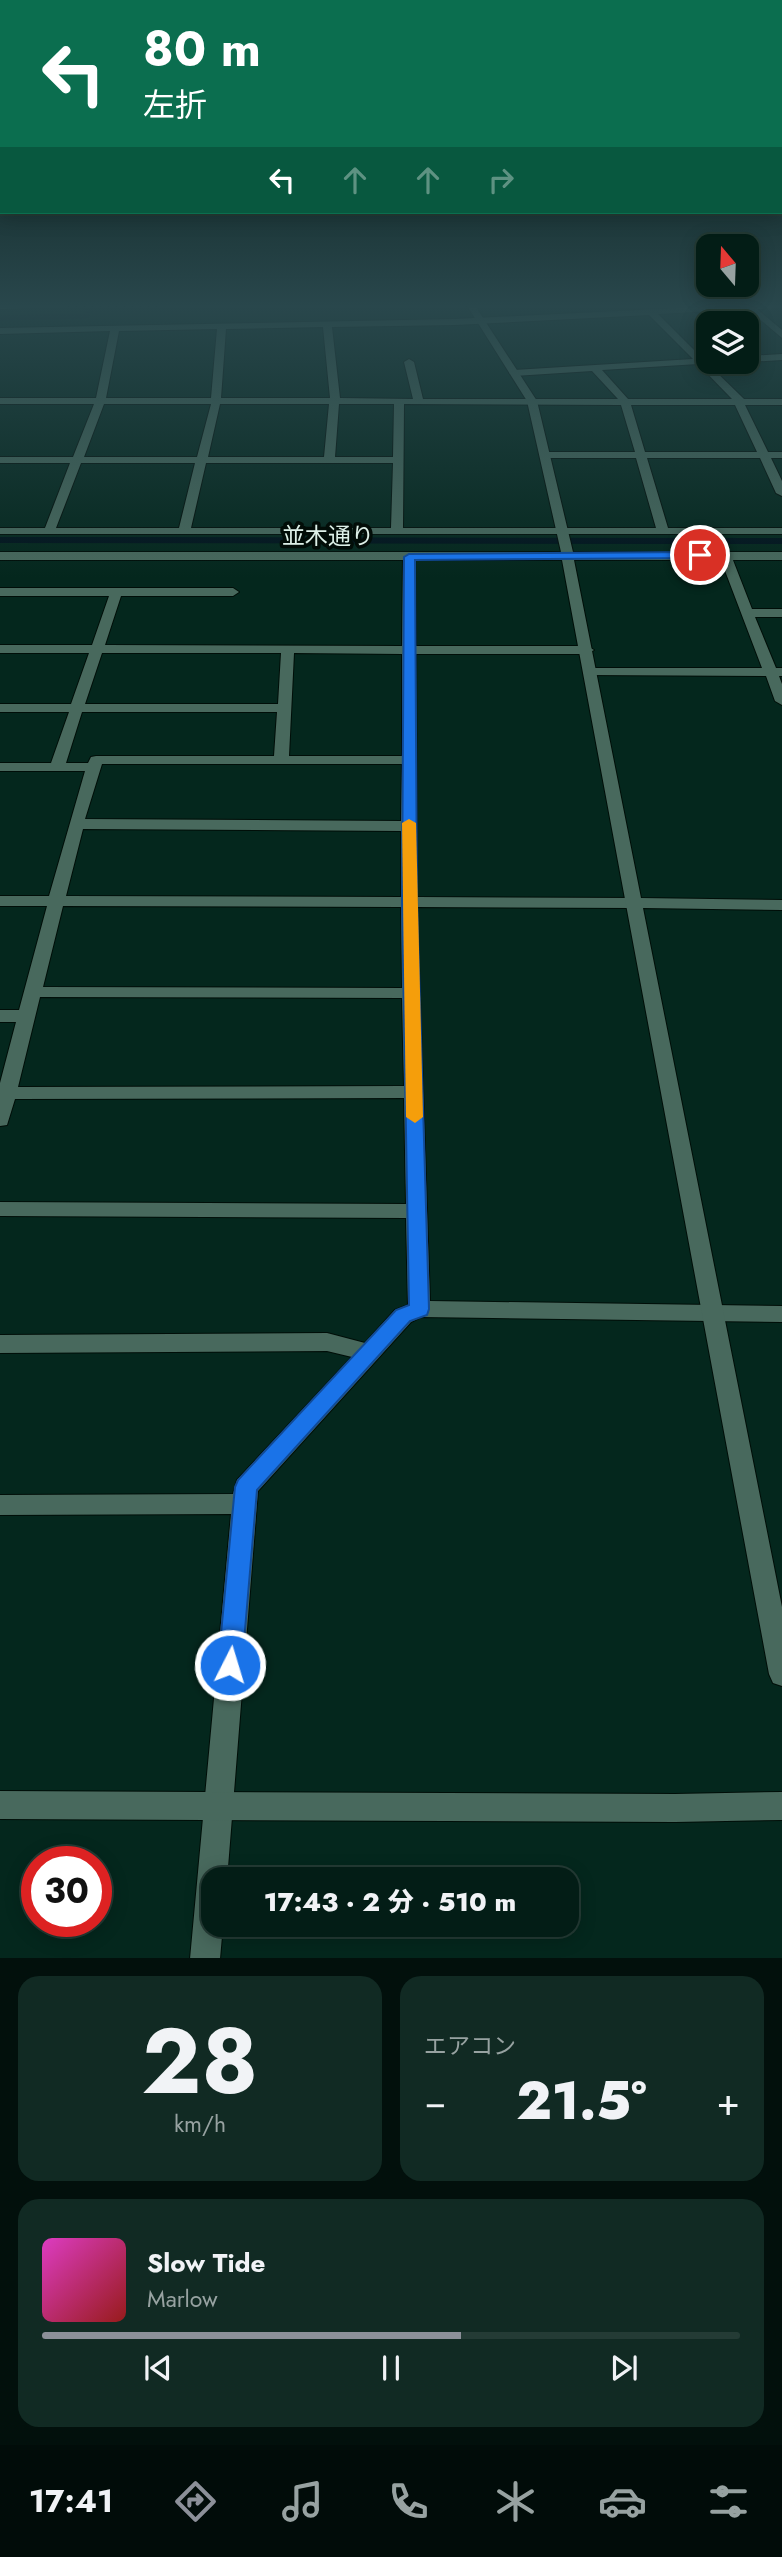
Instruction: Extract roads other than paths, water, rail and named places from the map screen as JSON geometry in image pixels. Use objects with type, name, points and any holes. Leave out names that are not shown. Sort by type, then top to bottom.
[{"type":"street","points":[[49,531],[101,395]]},
{"type":"street","points":[[184,531],[217,395]]},
{"type":"street","points":[[329,460],[333,395]]},
{"type":"street","points":[[418,395],[419,401]]},
{"type":"street","points":[[528,395],[545,455],[587,650],[782,1674]]},
{"type":"street","points":[[620,395],[625,401],[663,531]]},
{"type":"street","points":[[734,395],[740,402],[782,494]]},
{"type":"street","points":[[0,401],[782,402]]},
{"type":"street","points":[[397,531],[399,401]]},
{"type":"street","points":[[545,455],[782,455]]},
{"type":"street","points":[[0,460],[397,460]]},
{"type":"street","points":[[0,531],[397,531],[565,542],[663,531],[782,531]]},
{"type":"street","name":"並木通り","points":[[0,556],[409,557],[565,542],[725,555],[782,555]]},
{"type":"street","points":[[725,555],[777,672],[782,701]]},
{"type":"street","points":[[409,557],[409,902],[419,1309]]},
{"type":"street","points":[[0,592],[233,592]]},
{"type":"street","points":[[57,767],[99,649],[116,592]]},
{"type":"street","points":[[749,613],[782,613]]},
{"type":"street","points":[[0,649],[587,650]]},
{"type":"street","points":[[281,760],[288,649]]},
{"type":"street","points":[[590,672],[777,672]]},
{"type":"street","points":[[0,708],[284,708]]},
{"type":"street","points":[[0,1121],[76,824],[96,760],[408,760]]},
{"type":"street","points":[[0,767],[94,767]]},
{"type":"street","points":[[76,824],[409,826]]},
{"type":"street","points":[[0,901],[782,905]]},
{"type":"street","points":[[33,992],[412,993]]},
{"type":"street","points":[[0,1016],[27,1016]]},
{"type":"street","points":[[8,1093],[414,1092]]},
{"type":"street","points":[[0,1209],[417,1211]]},
{"type":"street","points":[[205,1958],[246,1487],[367,1352],[403,1316],[419,1309],[782,1314]]},
{"type":"street","points":[[0,1344],[327,1342],[367,1352]]},
{"type":"street","points":[[0,1505],[244,1504]]},
{"type":"street","points":[[0,1805],[675,1808],[782,1806]]},
{"type":"waterway","points":[[0,540],[782,541]]}]
